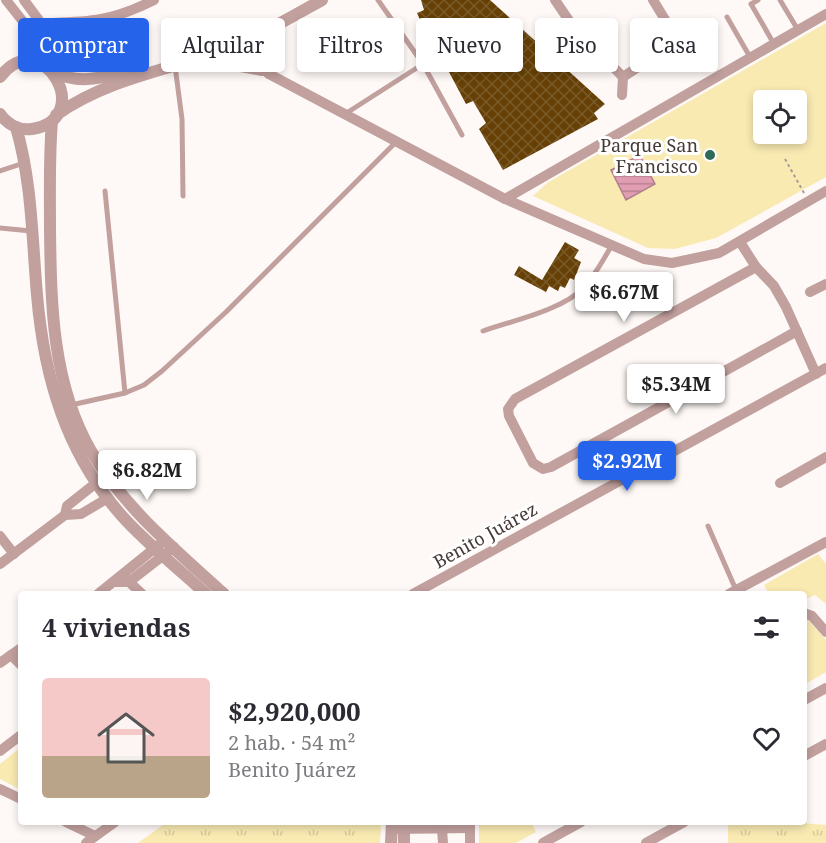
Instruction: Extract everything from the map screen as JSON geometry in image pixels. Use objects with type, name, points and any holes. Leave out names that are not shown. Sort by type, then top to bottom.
[{"type":"street","points":[[7,0],[20,18]]},
{"type":"street","points":[[24,0],[37,18]]},
{"type":"street","points":[[106,18],[154,0]]},
{"type":"street","points":[[285,19],[322,0]]},
{"type":"street","points":[[555,0],[572,25],[623,77],[622,95]]},
{"type":"street","points":[[653,0],[664,18]]},
{"type":"street","points":[[505,199],[826,14]]},
{"type":"street","points":[[2,74],[18,66]]},
{"type":"street","points":[[149,71],[161,68]]},
{"type":"street","points":[[51,72],[63,94],[54,118],[49,149],[51,296],[58,355],[71,406],[85,440],[105,473],[165,548],[203,591]]},
{"type":"street","points":[[55,72],[72,80],[82,81],[122,72]]},
{"type":"street","points":[[0,116],[16,127],[28,130],[41,127],[92,93],[146,72]]},
{"type":"street","points":[[266,72],[505,199],[644,259],[672,263],[697,260],[740,242],[826,191]]},
{"type":"street","points":[[623,77],[630,72]]},
{"type":"street","points":[[16,127],[25,162],[43,347],[59,411],[75,448],[108,498],[165,548],[220,591]]},
{"type":"street","points":[[740,242],[756,267],[774,286],[816,374]]},
{"type":"street","points":[[756,267],[515,399],[508,408],[509,416],[533,463],[543,469],[551,466],[797,331]]},
{"type":"street","points":[[810,292],[826,284]]},
{"type":"street","name":"Benito Juárez","points":[[418,591],[826,368]]},
{"type":"street","points":[[780,483],[826,457]]},
{"type":"street","points":[[65,515],[67,506],[96,483]]},
{"type":"street","points":[[0,564],[65,515],[81,514],[108,498]]},
{"type":"street","points":[[0,537],[14,554]]},
{"type":"street","points":[[734,591],[826,542]]},
{"type":"street","points":[[102,591],[165,548]]},
{"type":"street","points":[[129,582],[165,548]]},
{"type":"street","points":[[118,578],[129,582],[139,591]]},
{"type":"street","points":[[807,614],[812,616],[826,632]]},
{"type":"street","points":[[0,663],[18,650]]},
{"type":"street","points":[[11,655],[18,662]]},
{"type":"street","points":[[807,698],[826,688]]},
{"type":"street","points":[[0,751],[18,737]]},
{"type":"street","points":[[807,754],[826,744]]},
{"type":"street","points":[[0,789],[18,798]]},
{"type":"street","points":[[70,825],[90,840],[111,825]]},
{"type":"street","points":[[391,843],[392,825],[442,829],[470,825],[470,843]]},
{"type":"street","points":[[543,843],[576,825]]},
{"type":"street","points":[[646,843],[679,825]]},
{"type":"street","points":[[404,826],[404,843]]},
{"type":"street","points":[[442,829],[442,843]]},
{"type":"lane","points":[[378,0],[416,54]]},
{"type":"lane","points":[[758,0],[751,4],[774,44]]},
{"type":"lane","points":[[780,0],[798,30]]},
{"type":"lane","points":[[727,17],[750,58]]},
{"type":"lane","points":[[345,114],[416,68]]},
{"type":"lane","points":[[175,72],[182,119],[183,196]]},
{"type":"lane","points":[[427,72],[462,135]]},
{"type":"lane","points":[[59,411],[125,393],[144,385],[162,371],[226,312],[398,141]]},
{"type":"lane","points":[[0,171],[25,162]]},
{"type":"lane","points":[[105,191],[125,393]]},
{"type":"lane","points":[[0,228],[32,231]]},
{"type":"lane","points":[[483,331],[557,304],[582,291],[597,272],[612,245]]},
{"type":"lane","points":[[708,526],[732,591]]},
{"type":"path","points":[[785,159],[798,182]]},
{"type":"green space","name":"Parque San Francisco","points":[[826,23],[826,177],[716,238],[675,249],[648,248],[533,196],[547,183]]},
{"type":"green space","points":[[818,554],[826,564],[826,604],[815,595],[807,599],[807,591],[767,591],[764,585]]},
{"type":"green space","points":[[807,618],[826,640],[826,672],[807,683]]},
{"type":"green space","points":[[18,749],[18,788],[0,779],[0,764]]},
{"type":"green space","points":[[163,825],[381,825],[380,843],[138,843]]},
{"type":"green space","points":[[479,825],[532,825],[536,832],[516,843],[479,843]]},
{"type":"green space","points":[[728,825],[826,825],[826,843],[728,843]]},
{"type":"shaded area","points":[[640,155],[655,184],[626,200],[611,170]]},
{"type":"building","points":[[421,0],[490,0],[510,18],[419,18],[417,13],[424,10]]},
{"type":"building","points":[[523,30],[535,41],[535,72],[570,72],[605,104],[594,113],[598,119],[503,170],[479,129],[486,123],[473,101],[466,104],[449,72],[523,72]]},
{"type":"building","points":[[565,242],[579,250],[574,258],[581,262],[574,280],[570,278],[565,288],[560,286],[558,291],[549,286],[546,292],[514,275],[519,266],[542,280]]},
{"type":"place","name":"Parque San Francisco","points":[[710,155]]}]
